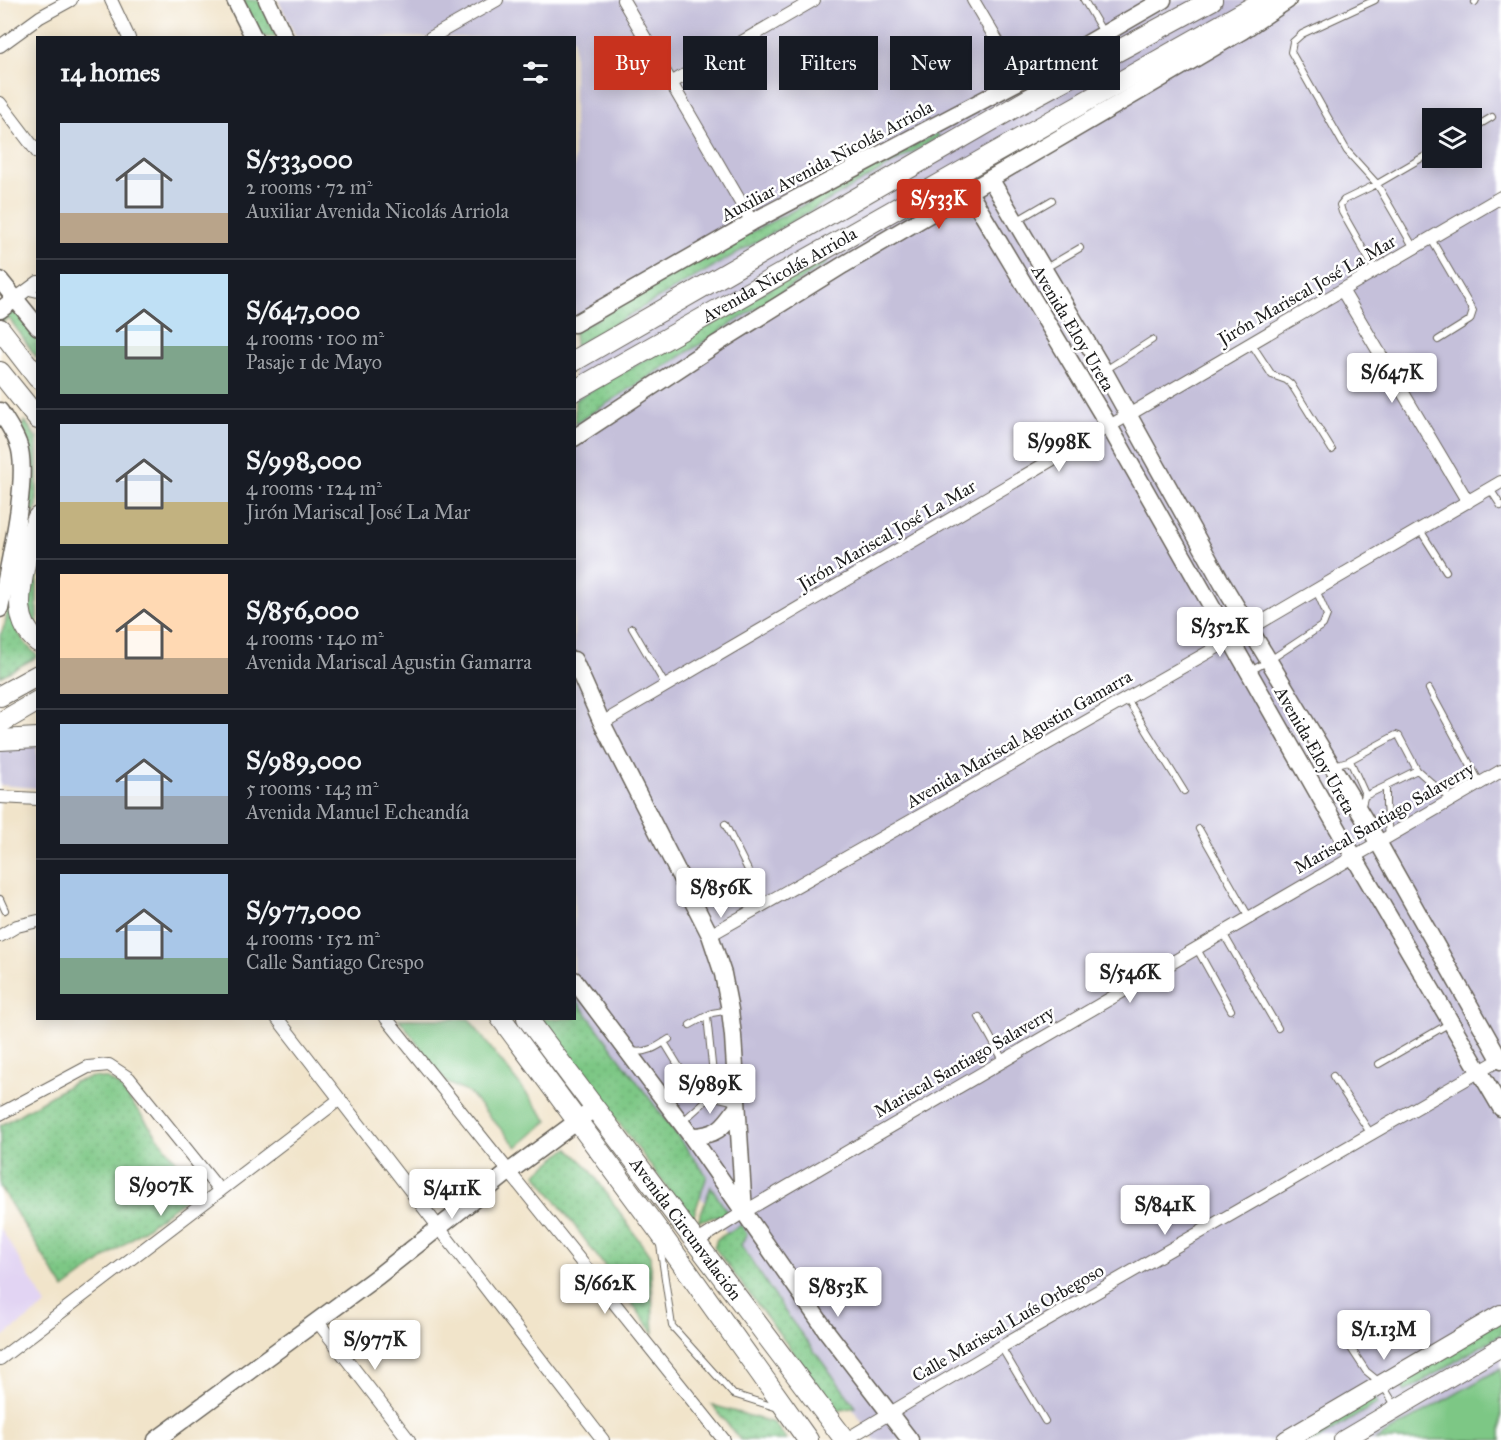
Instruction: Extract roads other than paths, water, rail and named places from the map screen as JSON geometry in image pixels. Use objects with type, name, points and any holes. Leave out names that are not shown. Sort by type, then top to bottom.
[{"type":"main road","name":"Avenida Nicolás Arriola","points":[[576,360],[1029,99],[1212,0]]},
{"type":"main road","name":"Avenida Nicolás Arriola","points":[[576,390],[1266,0]]},
{"type":"main road","points":[[1120,48],[1128,46]]},
{"type":"main road","points":[[0,330],[36,375]]},
{"type":"main road","points":[[0,372],[36,416]]},
{"type":"main road","points":[[36,522],[32,531],[19,604],[25,627],[36,640]]},
{"type":"main road","points":[[0,696],[36,676]]},
{"type":"main road","points":[[0,723],[36,702]]},
{"type":"main road","points":[[0,740],[36,738]]},
{"type":"main road","name":"Avenida Circunvalación","points":[[502,1020],[658,1230],[808,1440]]},
{"type":"main road","name":"Avenida Circunvalación","points":[[529,1020],[845,1440]]},
{"type":"main road","points":[[1286,1440],[1501,1314]]},
{"type":"main road","points":[[1343,1440],[1501,1347]]},
{"type":"street","points":[[0,46],[40,17],[71,0]]},
{"type":"street","points":[[111,0],[128,36]]},
{"type":"street","points":[[235,0],[253,36]]},
{"type":"street","points":[[267,0],[284,36]]},
{"type":"street","points":[[434,36],[497,0]]},
{"type":"street","points":[[623,0],[644,36]]},
{"type":"street","points":[[752,222],[671,83],[814,0]]},
{"type":"street","points":[[973,0],[994,36]]},
{"type":"street","name":"Auxiliar Avenida Nicolás Arriola","points":[[1101,36],[1163,0]]},
{"type":"street","points":[[576,437],[843,265],[1242,31],[1288,0]]},
{"type":"street","name":"Auxiliar Avenida Nicolás Arriola","points":[[576,323],[752,222],[1001,90]]},
{"type":"street","points":[[0,103],[36,150]]},
{"type":"street","name":"Avenida Eloy Ureta","points":[[991,180],[1104,371],[1222,583],[1324,751],[1340,764],[1384,839],[1501,1060]]},
{"type":"street","name":"Avenida Eloy Ureta","points":[[969,192],[1109,426],[1248,672],[1501,1108]]},
{"type":"street","name":"Jirón Mariscal José La Mar","points":[[602,723],[1501,197]]},
{"type":"street","points":[[1002,248],[1019,229]]},
{"type":"street","points":[[0,280],[26,294],[36,322]]},
{"type":"street","points":[[1342,290],[1468,501]]},
{"type":"street","points":[[0,309],[26,294]]},
{"type":"street","points":[[1065,354],[1085,341]]},
{"type":"street","points":[[0,411],[19,444],[22,461],[15,534],[0,609]]},
{"type":"street","points":[[1141,484],[1161,473]]},
{"type":"street","name":"Avenida Mariscal Agustin Gamarra","points":[[710,935],[1251,628],[1501,482]]},
{"type":"street","points":[[1203,593],[1222,583]]},
{"type":"street","points":[[576,664],[602,723],[710,935],[723,974],[730,1010],[744,1212]]},
{"type":"street","points":[[1301,764],[1324,751]]},
{"type":"street","name":"Mariscal Santiago Salaverry","points":[[696,1242],[1003,1060],[1501,771]]},
{"type":"street","points":[[0,797],[36,799]]},
{"type":"street","points":[[0,936],[17,926],[36,921]]},
{"type":"street","points":[[576,983],[687,1129],[828,1333],[910,1440]]},
{"type":"street","points":[[279,1020],[603,1440]]},
{"type":"street","points":[[388,1020],[724,1440]]},
{"type":"street","name":"Calle Mariscal Luís Orbegoso","points":[[845,1440],[1001,1347],[1501,1060]]},
{"type":"street","points":[[0,1114],[88,1067],[109,1065],[129,1078],[220,1191]]},
{"type":"street","points":[[0,1359],[340,1099]]},
{"type":"street","points":[[687,1129],[707,1136],[723,1127],[736,1105]]},
{"type":"street","points":[[156,1440],[378,1276],[595,1107]]},
{"type":"street","points":[[318,1321],[409,1440]]},
{"type":"lane","points":[[1084,0],[1104,34]]},
{"type":"lane","points":[[1375,0],[1302,34],[1293,42],[1291,52],[1347,152],[1377,184],[1414,248]]},
{"type":"lane","points":[[1482,123],[1492,117]]},
{"type":"lane","points":[[1375,271],[1340,205],[1344,200],[1422,158]]},
{"type":"lane","points":[[1019,229],[1052,200]]},
{"type":"lane","points":[[1431,238],[1473,311],[1470,320],[1438,340]]},
{"type":"lane","points":[[1044,270],[1080,248]]},
{"type":"lane","points":[[1104,371],[1152,340]]},
{"type":"lane","points":[[1251,343],[1272,375],[1291,384],[1332,450]]},
{"type":"lane","points":[[1489,489],[1501,506]]},
{"type":"lane","points":[[1420,529],[1446,571]]},
{"type":"lane","points":[[1248,672],[1323,624],[1327,615],[1316,590]]},
{"type":"lane","points":[[632,628],[666,686]]},
{"type":"lane","points":[[1429,689],[1480,783]]},
{"type":"lane","points":[[1127,698],[1184,791]]},
{"type":"lane","points":[[1340,764],[1396,735],[1399,736],[1417,770],[1450,800]]},
{"type":"lane","points":[[1363,804],[1386,786],[1417,770]]},
{"type":"lane","points":[[1384,839],[1386,786]]},
{"type":"lane","points":[[725,824],[765,904]]},
{"type":"lane","points":[[1199,829],[1249,917]]},
{"type":"lane","points":[[0,899],[5,910]]},
{"type":"lane","points":[[1222,933],[1278,1028]]},
{"type":"lane","points":[[1197,948],[1231,1010]]},
{"type":"lane","points":[[690,1025],[707,1016],[730,1010]]},
{"type":"lane","points":[[687,1129],[711,1096],[713,1074],[707,1016]]},
{"type":"lane","points":[[979,1017],[1003,1060]]},
{"type":"lane","points":[[1378,1064],[1450,1023]]},
{"type":"lane","points":[[627,1051],[643,1053],[667,1040],[686,1078]]},
{"type":"lane","points":[[1332,1076],[1372,1135]]},
{"type":"lane","points":[[711,1096],[736,1105]]},
{"type":"lane","points":[[700,1097],[703,1105]]},
{"type":"lane","points":[[658,1230],[672,1326],[733,1394],[787,1411]]},
{"type":"lane","points":[[1345,1339],[1366,1371],[1382,1384],[1397,1408]]},
{"type":"lane","points":[[1001,1347],[1045,1421]]}]
